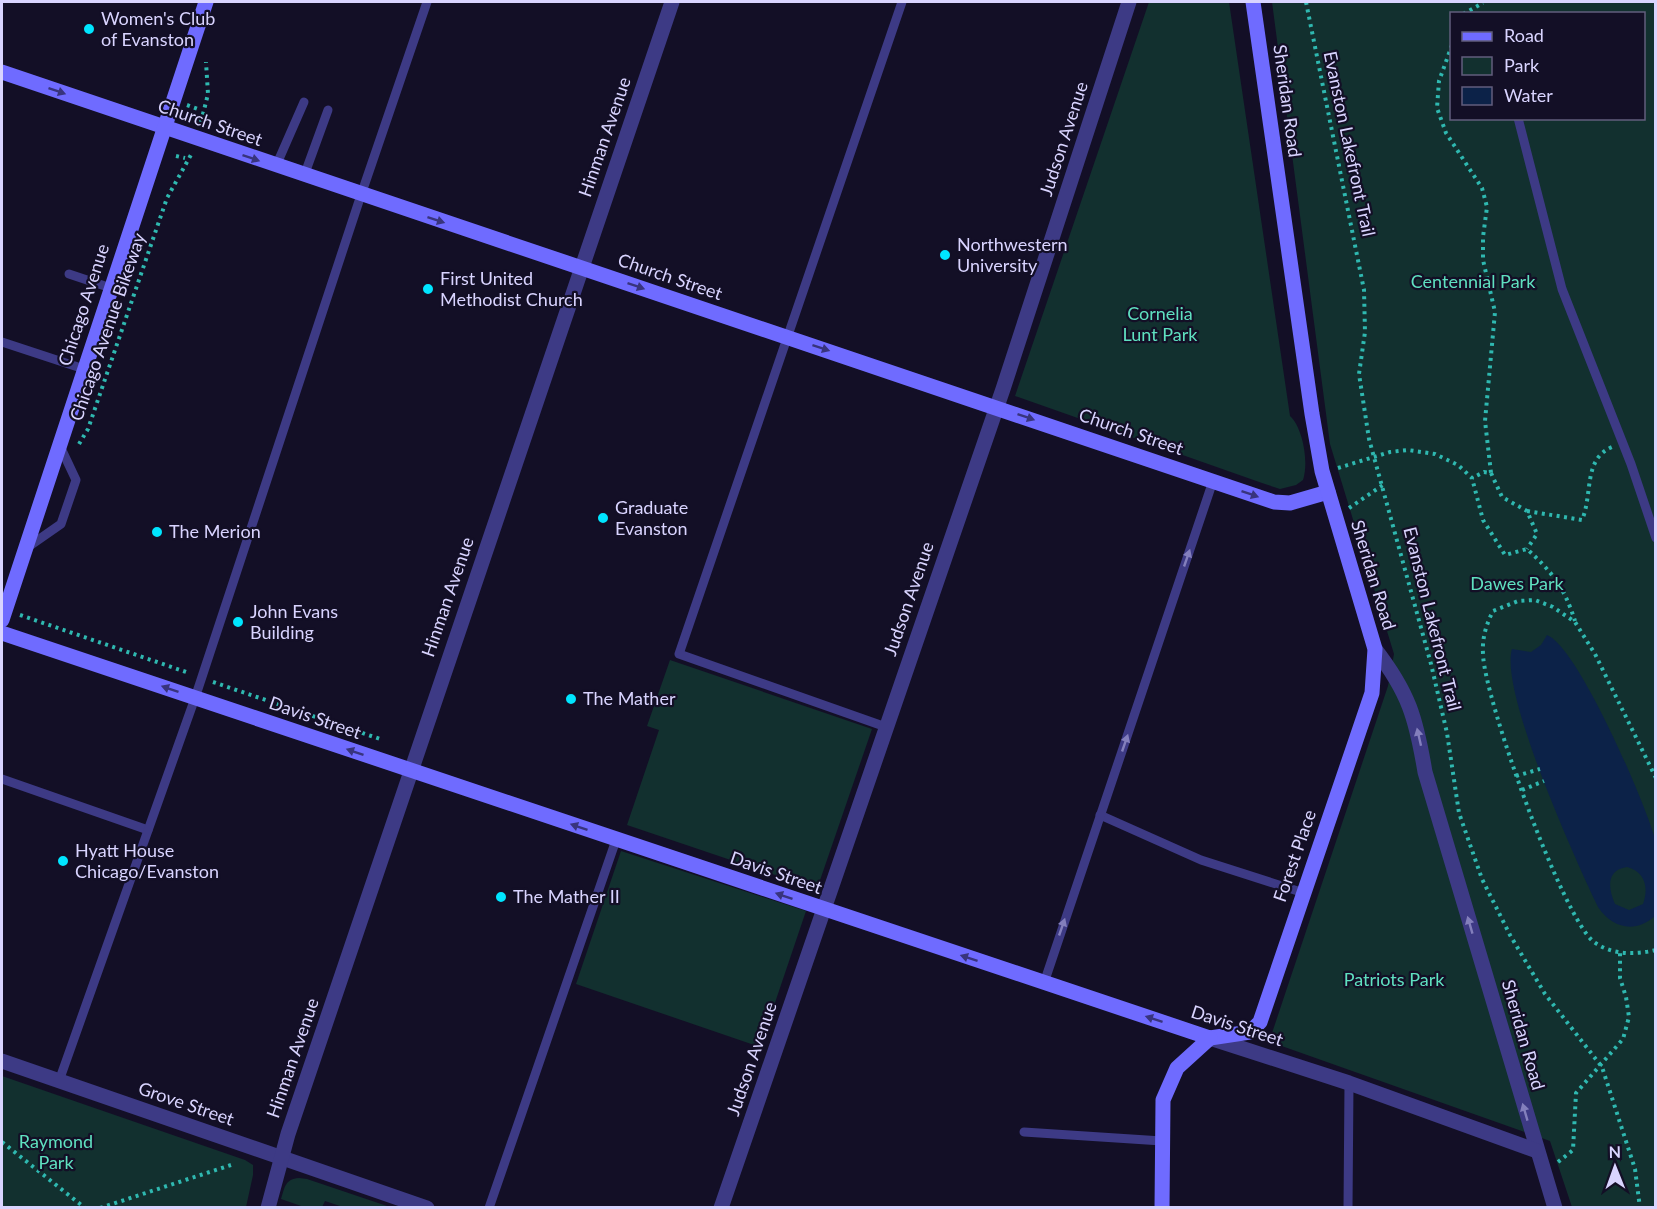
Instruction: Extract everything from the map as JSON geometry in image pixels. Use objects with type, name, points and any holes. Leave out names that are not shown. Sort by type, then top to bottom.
[{"type":"street","name":"Chicago Avenue","points":[[2,620],[206,2]]},
{"type":"street","name":"Hinman Avenue","points":[[268,1208],[280,1158],[672,2]]},
{"type":"street","name":"Judson Avenue","points":[[721,1208],[995,407],[1129,2]]},
{"type":"street","name":"Sheridan Road","points":[[1252,2],[1312,414],[1328,492],[1375,649],[1399,680],[1419,735],[1425,772],[1555,1208]]},
{"type":"street","name":"Church Street","points":[[2,72],[304,176],[1274,502],[1290,503],[1328,492]]},
{"type":"street","name":"Davis Street","points":[[2,633],[1349,1083],[1537,1151]]},
{"type":"street","name":"Forest Place","points":[[1210,1038],[1250,1032],[1260,1022],[1372,693],[1375,649]]},
{"type":"street","points":[[1162,1208],[1163,1100],[1177,1068],[1210,1038]]},
{"type":"street","name":"Grove Street","points":[[2,1061],[427,1208]]},
{"type":"lane","points":[[59,1081],[195,698],[427,2]]},
{"type":"lane","points":[[886,727],[680,654],[786,337],[902,2]]},
{"type":"lane","points":[[276,166],[304,102]]},
{"type":"lane","points":[[304,176],[328,110]]},
{"type":"lane","points":[[1519,120],[1562,289],[1623,442],[1656,538]]},
{"type":"lane","points":[[69,274],[111,288]]},
{"type":"lane","points":[[2,342],[84,369]]},
{"type":"lane","points":[[25,549],[61,524],[76,480],[59,444]]},
{"type":"lane","points":[[1044,983],[1213,481]]},
{"type":"lane","points":[[2,779],[148,830]]},
{"type":"lane","points":[[1100,815],[1201,860],[1304,893]]},
{"type":"lane","points":[[489,1208],[616,840]]},
{"type":"lane","points":[[1348,1208],[1349,1083]]},
{"type":"lane","points":[[1024,1132],[1162,1141]]},
{"type":"path","name":"Evanston Lakefront Trail","points":[[1306,2],[1364,290],[1365,332],[1359,374],[1375,458],[1434,676],[1447,733],[1458,813],[1482,879],[1510,935],[1545,994],[1602,1067],[1635,1169],[1640,1208]]},
{"type":"path","points":[[1466,12],[1483,3]]},
{"type":"path","points":[[1450,51],[1439,81],[1437,108],[1446,133],[1482,188],[1487,207],[1482,237],[1483,260],[1495,312],[1485,421],[1491,473],[1502,497],[1527,511],[1582,520],[1589,500],[1593,464],[1600,452],[1623,442]]},
{"type":"path","points":[[204,111],[208,94],[206,57]]},
{"type":"path","name":"Chicago Avenue Bikeway","points":[[68,463],[88,429],[167,198],[187,159],[176,156]]},
{"type":"path","points":[[1336,468],[1390,452],[1407,450],[1435,454],[1458,465],[1472,478],[1483,520],[1505,555],[1527,549],[1537,534],[1527,511]]},
{"type":"path","points":[[1472,478],[1484,472],[1491,473]]},
{"type":"path","points":[[1348,509],[1383,485]]},
{"type":"path","points":[[1527,549],[1551,571],[1566,594],[1575,622],[1611,685],[1656,778]]},
{"type":"path","points":[[1575,622],[1553,607],[1535,600],[1518,601],[1493,611],[1485,627],[1483,655],[1488,688],[1516,776],[1580,925],[1593,941],[1620,952],[1640,954],[1656,950]]},
{"type":"path","points":[[1516,776],[1540,769]]},
{"type":"path","points":[[1522,790],[1544,781]]},
{"type":"path","points":[[1557,1163],[1573,1150],[1576,1093],[1602,1067],[1623,1039],[1629,1017],[1620,978],[1620,952]]},
{"type":"path","points":[[2,1142],[85,1208]]},
{"type":"path","points":[[100,1208],[231,1165]]},
{"type":"green space","name":"Cornelia Lunt Park","points":[[1149,2],[1229,2],[1290,416],[1295,421],[1304,446],[1305,473],[1303,480],[1296,485],[1280,489],[1015,396]]},
{"type":"green space","points":[[1272,2],[1655,2],[1655,1207],[1572,1207],[1550,1141],[1276,1044],[1270,1039],[1388,686],[1394,654],[1330,444]]},
{"type":"green space","points":[[670,660],[872,729],[817,889],[627,825],[659,730],[647,726]]},
{"type":"green space","points":[[621,851],[806,911],[760,1047],[576,984]]},
{"type":"green space","name":"Raymond Park","points":[[2,1076],[245,1160],[253,1165],[246,1207],[2,1207]]},
{"type":"green space","points":[[299,1178],[390,1207],[343,1207],[325,1201],[322,1207],[304,1207],[281,1199],[288,1182]]},
{"type":"water","points":[[1547,635],[1560,646],[1576,667],[1625,761],[1649,820],[1656,847],[1655,916],[1640,925],[1632,927],[1617,924],[1598,907],[1573,853],[1528,737],[1517,701],[1511,670],[1512,649],[1531,652],[1541,645]],"holes":[[[1627,867],[1642,876],[1646,892],[1643,904],[1629,910],[1615,904],[1610,881],[1615,872],[1620,869]]]},
{"type":"place","name":"Women's Club of Evanston","points":[[89,29]]},
{"type":"place","name":"Northwestern University","points":[[945,255]]},
{"type":"place","name":"First United Methodist Church","points":[[428,289]]},
{"type":"place","name":"Graduate Evanston","points":[[603,518]]},
{"type":"place","name":"The Merion","points":[[157,532]]},
{"type":"place","name":"John Evans Building","points":[[238,622]]},
{"type":"place","name":"The Mather","points":[[571,699]]},
{"type":"place","name":"Hyatt House Chicago/Evanston","points":[[63,861]]},
{"type":"place","name":"The Mather II","points":[[501,897]]},
{"type":"park label","name":"Centennial Park","points":[[1473,282]]},
{"type":"park label","name":"Dawes Park","points":[[1517,584]]},
{"type":"park label","name":"Patriots Park","points":[[1394,980]]}]
